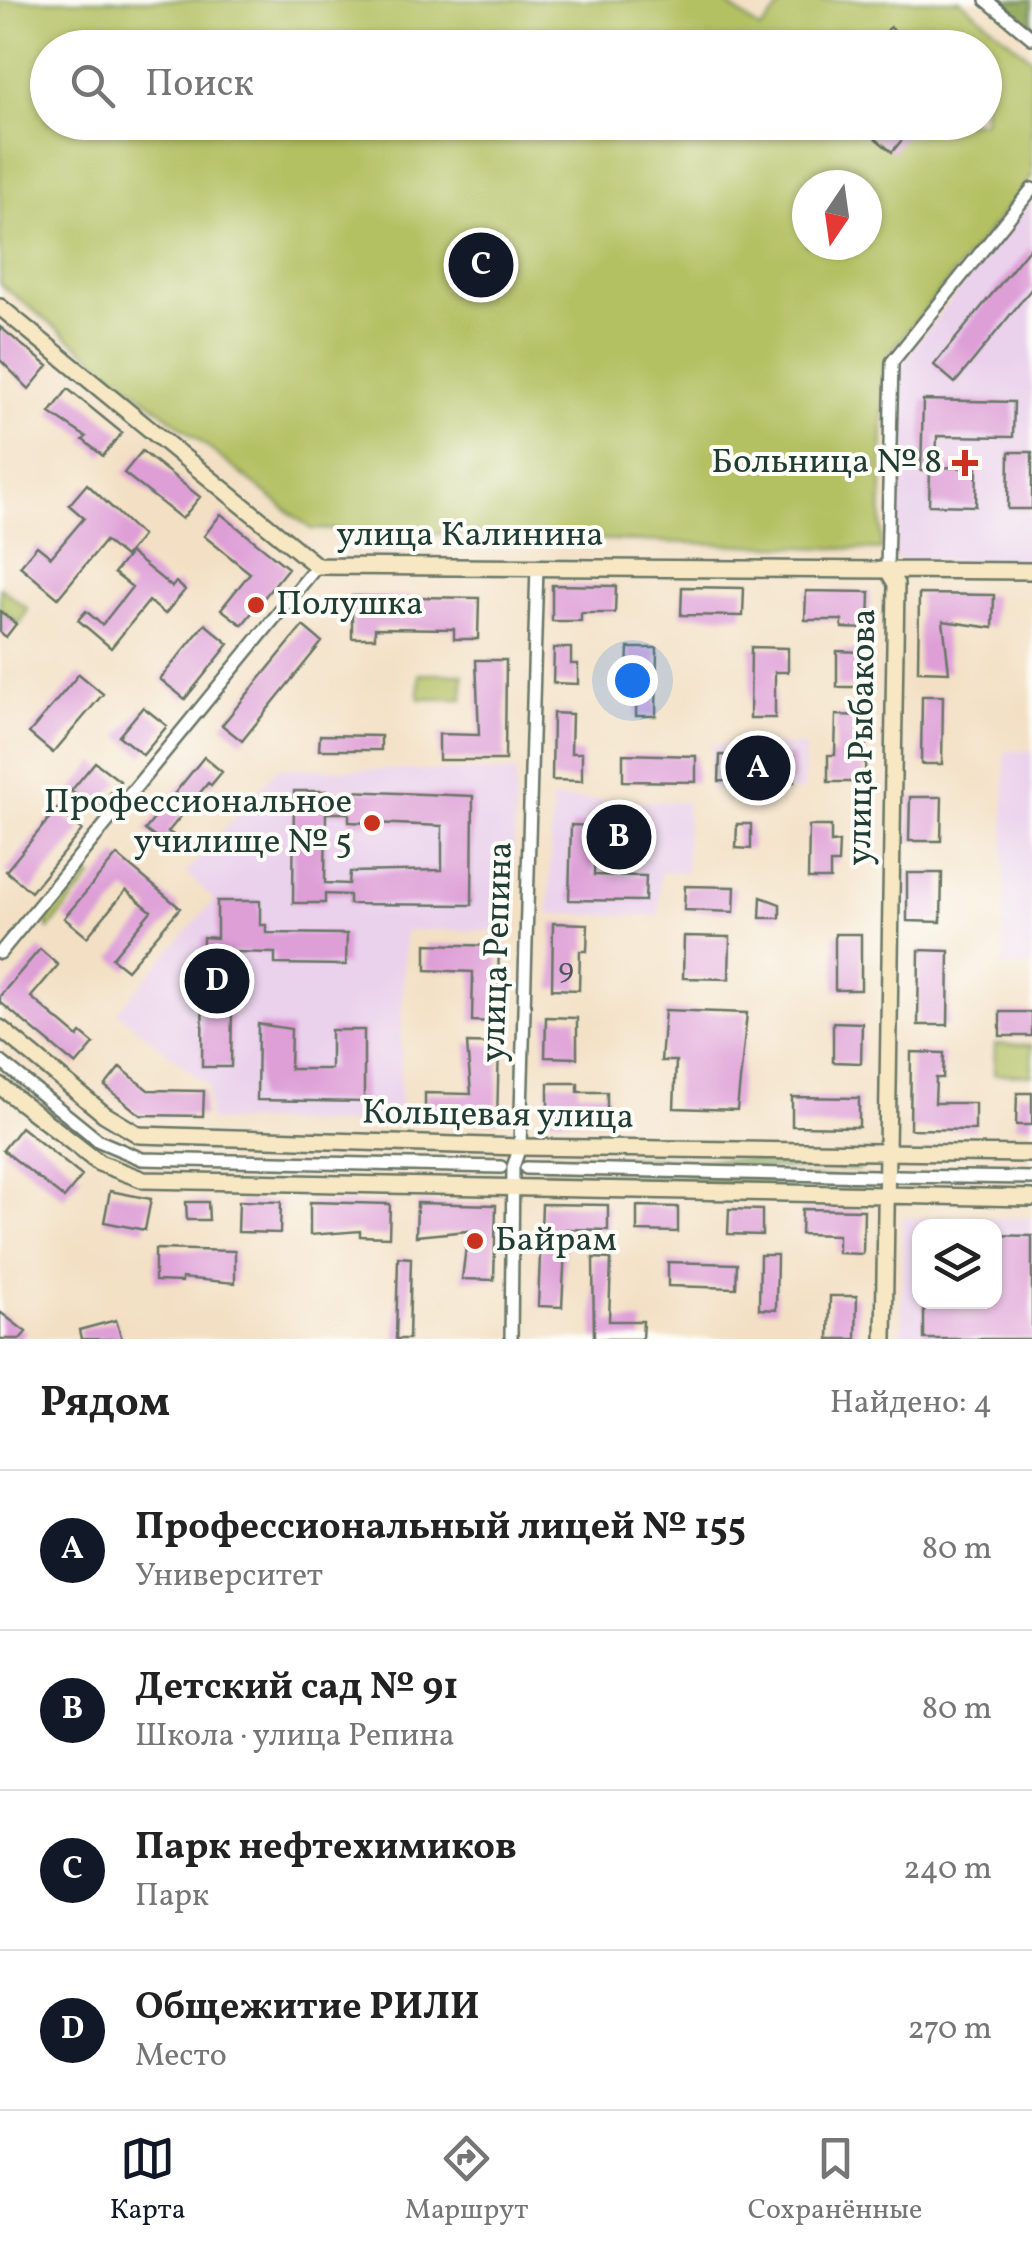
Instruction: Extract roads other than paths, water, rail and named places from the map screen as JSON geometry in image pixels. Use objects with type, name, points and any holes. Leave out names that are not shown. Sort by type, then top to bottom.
[{"type":"main road","name":"улица Калинина","points":[[0,306],[318,566],[1032,572]]},
{"type":"main road","name":"улица Рыбакова","points":[[884,1339],[896,584],[888,569]]},
{"type":"main road","name":"Кольцевая улица","points":[[0,1028],[104,1114],[140,1134],[520,1147],[1032,1154]]},
{"type":"main road","name":"Кольцевая улица","points":[[0,1086],[99,1163],[144,1180],[1032,1198]]},
{"type":"street","points":[[986,0],[1032,38]]},
{"type":"street","name":"улица Рыбакова","points":[[888,569],[892,362],[1032,189]]},
{"type":"street","points":[[0,953],[318,566]]},
{"type":"street","name":"улица Репина","points":[[511,1339],[512,1187],[520,1147],[537,566]]},
{"type":"street","points":[[0,1061],[100,1142],[142,1159],[501,1167]]},
{"type":"street","points":[[526,1168],[876,1176]]},
{"type":"street","points":[[897,1176],[1032,1178]]},
{"type":"place","name":"Парк нефтехимиков","points":[[481,265]]},
{"type":"place","name":"Больница № 8","points":[[965,463]]},
{"type":"place","name":"Полушка","points":[[256,605]]},
{"type":"place","name":"Профессиональный лицей № 155","points":[[758,768]]},
{"type":"place","name":"Профессиональное училище № 5","points":[[372,823]]},
{"type":"place","name":"Детский сад № 91","points":[[619,837]]},
{"type":"place","name":"Общежитие РИЛИ","points":[[217,981]]},
{"type":"place","name":"Байрам","points":[[475,1241]]}]
